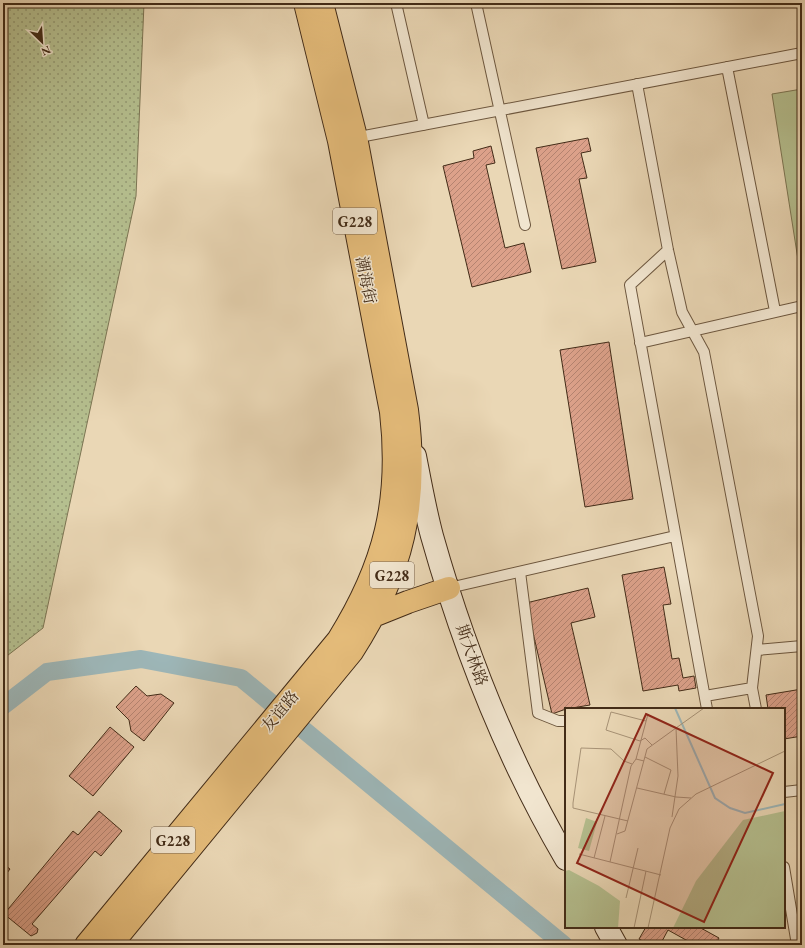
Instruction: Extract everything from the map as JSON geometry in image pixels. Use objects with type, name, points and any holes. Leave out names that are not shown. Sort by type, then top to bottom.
[{"type":"highway","name":"潮海街","points":[[305,3],[348,139]]},
{"type":"highway","name":"潮海街","points":[[322,3],[348,139],[391,412],[403,439]]},
{"type":"highway","name":"友谊路","points":[[86,945],[267,740],[312,686],[352,652],[384,596],[397,563],[405,532],[410,501],[403,439]]},
{"type":"highway","name":"友谊路","points":[[312,686],[355,613],[371,580],[382,546],[391,509],[395,475],[403,439]]},
{"type":"highway","points":[[338,640],[355,626],[374,615],[449,588]]},
{"type":"highway","name":"友谊路","points":[[111,945],[267,740]]},
{"type":"street","name":"斯大林路","points":[[403,439],[466,641],[512,753],[536,804],[565,857]]},
{"type":"street","points":[[607,928],[616,945]]},
{"type":"street","points":[[616,945],[625,928]]},
{"type":"lane","points":[[396,3],[424,125]]},
{"type":"lane","points":[[476,3],[525,224]]},
{"type":"lane","points":[[348,139],[802,53]]},
{"type":"lane","points":[[727,67],[775,311]]},
{"type":"lane","points":[[636,84],[668,250],[682,312],[704,352],[758,636],[752,688],[756,708]]},
{"type":"lane","points":[[668,250],[630,285],[707,708]]},
{"type":"lane","points":[[640,343],[802,306]]},
{"type":"lane","points":[[449,588],[675,536]]},
{"type":"lane","points":[[520,572],[538,713],[558,721],[565,721]]},
{"type":"lane","points":[[757,650],[802,646]]},
{"type":"lane","points":[[704,696],[752,688]]},
{"type":"lane","points":[[785,792],[802,790]]},
{"type":"lane","points":[[785,874],[796,945]]},
{"type":"lane","points":[[791,913],[802,911]]},
{"type":"green space","points":[[3,3],[144,3],[136,196],[43,628],[3,659]]},
{"type":"green space","points":[[802,89],[802,266],[799,266],[772,94]]},
{"type":"building","points":[[588,138],[591,151],[581,153],[587,178],[579,179],[596,262],[562,269],[536,148]]},
{"type":"building","points":[[491,146],[495,163],[486,165],[505,248],[524,243],[531,272],[472,287],[443,166],[474,158],[473,151]]},
{"type":"building","points":[[609,342],[633,499],[585,507],[560,350]]},
{"type":"building","points":[[664,567],[671,604],[663,605],[672,659],[679,658],[683,678],[694,676],[696,688],[679,691],[678,685],[643,691],[622,575]]},
{"type":"building","points":[[588,588],[595,617],[571,623],[590,705],[565,708],[565,709],[552,714],[526,603]]},
{"type":"building","points":[[136,686],[147,696],[161,694],[174,703],[144,741],[131,731],[129,720],[116,707]]},
{"type":"building","points":[[802,689],[802,736],[785,739],[785,708],[768,708],[766,695]]},
{"type":"building","points":[[110,727],[134,747],[93,796],[69,776]]},
{"type":"building","points":[[99,811],[122,831],[101,856],[95,851],[32,924],[38,929],[37,933],[31,936],[4,914],[73,831],[78,835]]},
{"type":"building","points":[[3,864],[10,869],[3,878]]},
{"type":"building","points":[[645,928],[701,928],[719,938],[715,945],[695,945],[668,930],[660,945],[650,945],[639,939]]},
{"type":"waterway","points":[[3,706],[47,672],[141,659],[241,678],[564,945]]}]
